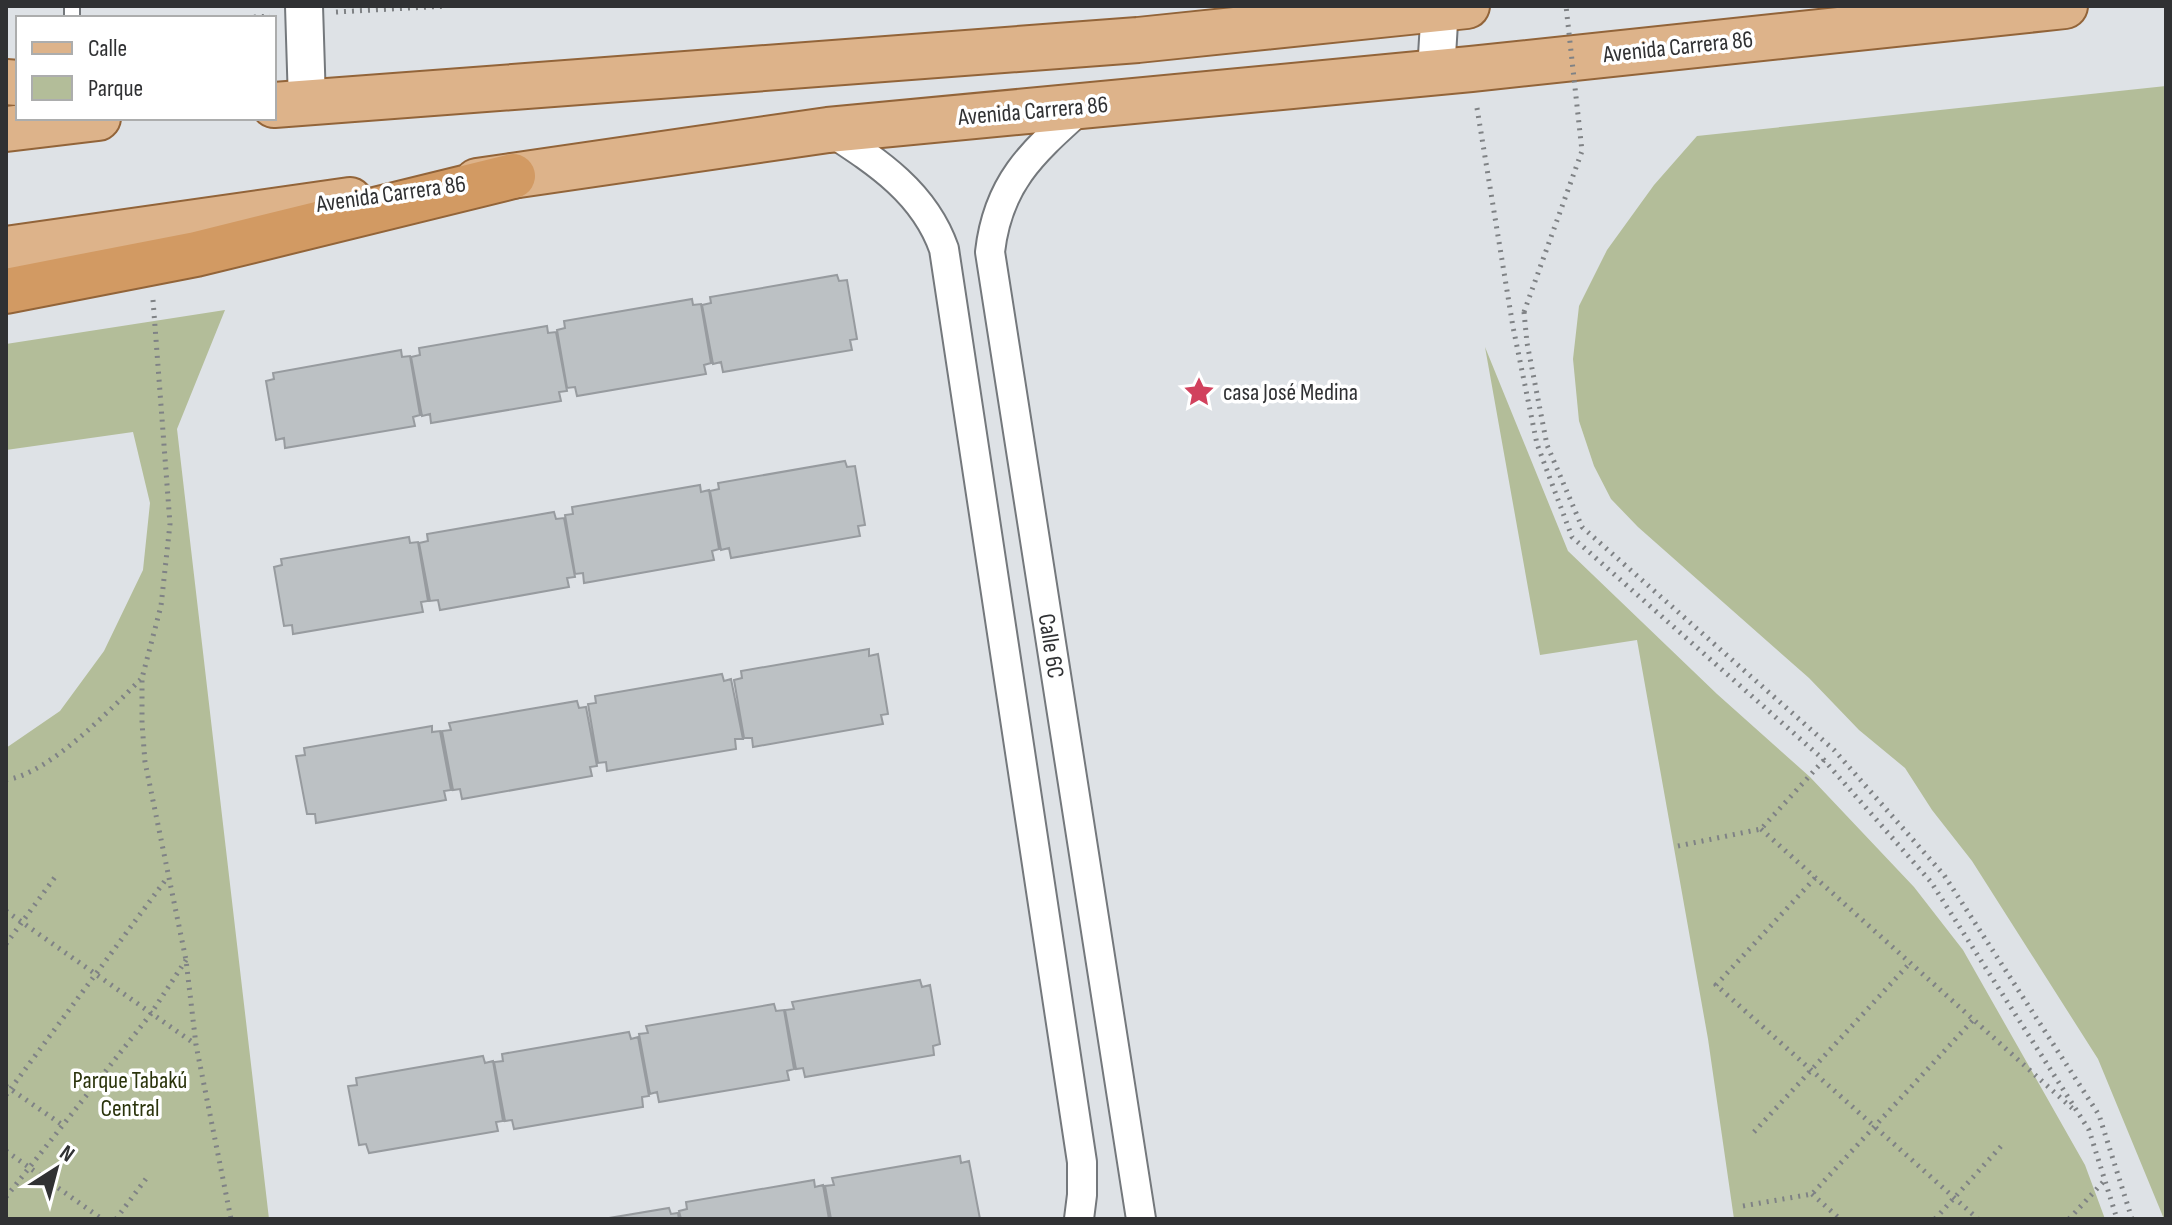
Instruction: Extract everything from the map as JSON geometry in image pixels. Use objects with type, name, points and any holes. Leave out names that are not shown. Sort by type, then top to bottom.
[{"type":"highway","points":[[6,291],[137,248],[196,254],[513,176]]},
{"type":"main road","name":"Avenida Carrera 86","points":[[513,176],[828,130],[1454,71],[2065,6]]},
{"type":"main road","points":[[285,102],[1138,40],[1449,7]]},
{"type":"main road","points":[[6,129],[81,120]]},
{"type":"main road","points":[[6,249],[137,248]]},
{"type":"street","points":[[285,102],[304,6]]},
{"type":"street","points":[[1449,7],[1454,71]]},
{"type":"street","name":"Calle 6C","points":[[1084,106],[1040,145],[1016,174],[993,224],[990,252],[1141,1219]]},
{"type":"street","name":"Calle 6C","points":[[828,130],[876,162],[908,190],[936,226],[944,249],[1082,1162],[1079,1219]]},
{"type":"path","points":[[1566,6],[1582,151],[1524,312],[1547,445],[1582,527],[1834,750],[1944,875],[2099,1115],[2132,1219]]},
{"type":"path","points":[[1454,71],[1537,444],[1572,537],[1824,760],[1931,882],[2089,1130],[2117,1219]]},
{"type":"path","points":[[137,248],[170,524],[161,606],[142,678],[145,762],[186,960],[196,1045],[231,1219]]},
{"type":"path","points":[[6,780],[17,778],[56,755],[102,719],[142,678]]},
{"type":"path","points":[[1678,846],[1761,829],[1824,760]]},
{"type":"path","points":[[1761,829],[2078,1114]]},
{"type":"path","points":[[6,944],[58,873]]},
{"type":"path","points":[[6,1095],[8,1087],[96,975],[167,877]]},
{"type":"path","points":[[1815,878],[1716,985],[1978,1219]]},
{"type":"path","points":[[6,911],[196,1045]]},
{"type":"path","points":[[6,1197],[150,1015],[186,960]]},
{"type":"path","points":[[1754,1132],[1910,963]]},
{"type":"path","points":[[1743,1206],[1812,1194],[1973,1020]]},
{"type":"path","points":[[8,1087],[61,1125]]},
{"type":"path","points":[[1935,1219],[2004,1143]]},
{"type":"path","points":[[6,1151],[102,1219]]},
{"type":"path","points":[[116,1219],[148,1176]]},
{"type":"path","points":[[2069,1219],[2105,1180]]},
{"type":"path","points":[[1812,1194],[1840,1219]]},
{"type":"green space","points":[[2166,86],[2164,1219],[2098,1059],[1972,861],[1932,810],[1905,768],[1859,730],[1809,678],[1638,527],[1611,499],[1594,466],[1579,421],[1573,359],[1579,306],[1607,250],[1654,185],[1697,136]]},
{"type":"green space","name":"Parque Tabakú Central","points":[[225,310],[177,429],[269,1219],[6,1219],[6,748],[60,711],[104,651],[143,570],[150,503],[133,432],[6,450],[6,344]]},
{"type":"green space","points":[[1485,347],[1568,551],[1717,694],[1810,777],[1914,887],[1963,950],[2085,1165],[2105,1219],[1734,1219],[1708,1039],[1637,640],[1540,655]]},
{"type":"building","points":[[837,275],[839,281],[847,280],[857,339],[850,340],[852,350],[723,372],[721,362],[713,364],[702,305],[711,303],[710,297]]},
{"type":"building","points":[[692,299],[693,305],[701,304],[711,363],[704,365],[706,374],[577,396],[575,387],[567,388],[557,330],[565,328],[564,321]]},
{"type":"building","points":[[547,326],[548,333],[556,332],[567,391],[559,392],[561,401],[431,423],[430,414],[422,416],[411,357],[420,355],[419,348]]},
{"type":"building","points":[[401,350],[402,357],[410,356],[420,415],[413,417],[415,426],[285,448],[284,438],[276,440],[266,381],[274,379],[273,373]]},
{"type":"building","points":[[845,461],[847,467],[855,466],[865,525],[858,526],[860,536],[731,558],[729,548],[721,550],[710,491],[719,489],[718,483]]},
{"type":"building","points":[[700,485],[701,492],[709,490],[719,549],[712,551],[714,560],[584,583],[583,573],[575,574],[565,515],[573,514],[572,507]]},
{"type":"building","points":[[554,512],[556,519],[564,518],[575,577],[567,578],[569,587],[440,610],[438,600],[430,601],[419,543],[428,541],[427,534]]},
{"type":"building","points":[[409,537],[410,543],[418,542],[428,601],[421,602],[423,612],[293,634],[292,625],[284,626],[274,567],[282,565],[281,559]]},
{"type":"building","points":[[869,649],[869,656],[878,654],[888,714],[881,715],[883,724],[753,747],[752,738],[744,738],[734,680],[742,678],[741,671]]},
{"type":"building","points":[[722,674],[724,681],[731,679],[743,739],[735,739],[736,749],[607,771],[606,762],[598,763],[588,704],[596,703],[595,696]]},
{"type":"building","points":[[577,701],[579,708],[586,707],[597,766],[590,767],[592,776],[462,799],[460,789],[453,790],[442,731],[451,730],[449,723]]},
{"type":"building","points":[[432,726],[432,732],[440,731],[451,790],[444,791],[446,800],[316,823],[315,814],[307,814],[296,756],[305,755],[304,748]]},
{"type":"building","points":[[920,980],[922,987],[930,985],[940,1044],[933,1046],[934,1055],[805,1077],[803,1068],[796,1069],[785,1010],[794,1009],[792,1002]]},
{"type":"building","points":[[774,1004],[776,1011],[784,1010],[794,1069],[787,1071],[789,1080],[659,1102],[657,1092],[650,1094],[639,1034],[648,1033],[646,1026]]},
{"type":"building","points":[[629,1032],[631,1039],[638,1037],[649,1096],[642,1097],[643,1107],[514,1129],[512,1120],[505,1121],[494,1062],[503,1061],[502,1054]]},
{"type":"building","points":[[483,1056],[485,1063],[493,1061],[503,1121],[496,1122],[498,1131],[369,1153],[366,1144],[359,1145],[348,1086],[357,1085],[356,1078]]},
{"type":"building","points":[[960,1156],[961,1163],[969,1161],[980,1219],[831,1219],[825,1186],[834,1185],[832,1178]]},
{"type":"building","points":[[814,1180],[815,1187],[823,1185],[829,1219],[681,1219],[679,1211],[687,1209],[686,1202]]},
{"type":"building","points":[[669,1208],[671,1214],[678,1213],[679,1219],[603,1219]]},
{"type":"place","name":"casa José Medina","points":[[1199,392]]}]
